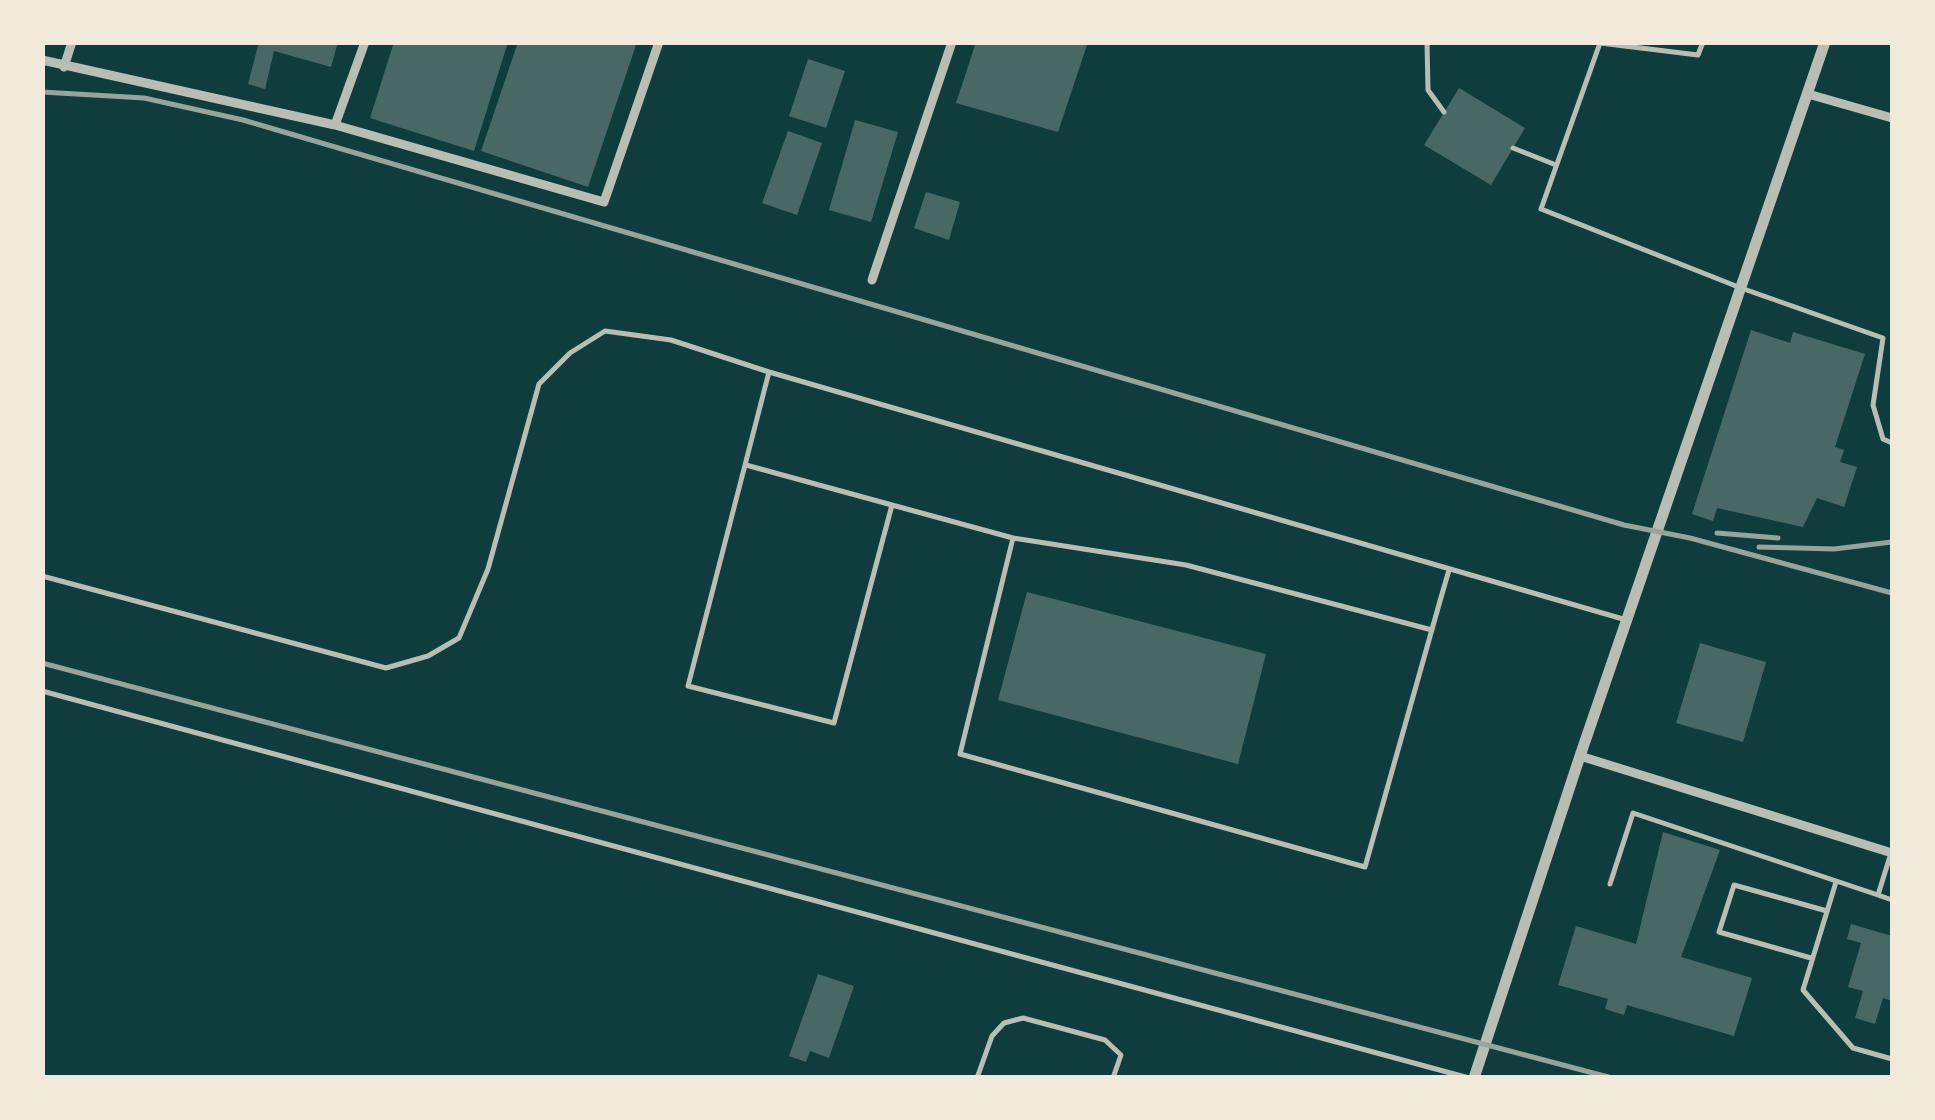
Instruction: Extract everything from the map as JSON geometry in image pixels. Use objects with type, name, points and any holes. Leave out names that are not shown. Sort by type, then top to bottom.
[{"type":"street","points":[[64,67],[72,42]]},
{"type":"street","points":[[335,125],[365,42]]},
{"type":"street","points":[[42,60],[335,125],[604,202],[658,42]]},
{"type":"street","points":[[872,280],[952,42]]},
{"type":"street","points":[[1472,1078],[1825,42]]},
{"type":"street","points":[[1808,94],[1892,118]]},
{"type":"street","points":[[1580,756],[1892,853]]},
{"type":"lane","points":[[1427,42],[1428,90],[1444,112]]},
{"type":"lane","points":[[1703,42],[1698,55],[1598,43],[1540,210],[1883,338],[1874,405],[1883,439],[1892,443]]},
{"type":"lane","points":[[1513,148],[1556,165]]},
{"type":"lane","points":[[42,576],[386,668],[428,656],[459,638],[488,569],[539,384],[570,353],[605,331],[671,340],[1626,620]]},
{"type":"lane","points":[[770,372],[688,686],[834,724],[892,505]]},
{"type":"lane","points":[[745,465],[1013,538],[1186,565],[1432,630]]},
{"type":"lane","points":[[1013,538],[960,754],[1366,867],[1449,570]]},
{"type":"lane","points":[[42,692],[1472,1078]]},
{"type":"lane","points":[[1610,884],[1634,813],[1892,900]]},
{"type":"lane","points":[[1878,895],[1892,853]]},
{"type":"lane","points":[[1836,882],[1802,990],[1853,1048],[1892,1059]]},
{"type":"lane","points":[[1811,958],[1719,932],[1734,885],[1826,911]]},
{"type":"lane","points":[[977,1078],[992,1036],[1004,1023],[1023,1018],[1105,1040],[1120,1056],[1113,1078]]},
{"type":"building","points":[[259,42],[338,42],[331,67],[274,51],[265,89],[248,84]]},
{"type":"building","points":[[394,42],[508,42],[474,151],[370,118]]},
{"type":"building","points":[[518,42],[637,42],[588,187],[481,151]]},
{"type":"building","points":[[976,42],[1088,42],[1058,132],[956,103]]},
{"type":"building","points":[[808,59],[845,71],[826,128],[789,116]]},
{"type":"building","points":[[1459,88],[1525,128],[1491,185],[1424,145]]},
{"type":"building","points":[[855,120],[898,132],[871,222],[829,210]]},
{"type":"building","points":[[788,131],[822,143],[797,215],[762,203]]},
{"type":"building","points":[[926,192],[960,202],[949,240],[914,228]]},
{"type":"building","points":[[1751,330],[1790,343],[1793,332],[1865,354],[1835,447],[1844,450],[1840,462],[1857,467],[1844,507],[1817,498],[1803,527],[1717,508],[1713,521],[1692,514]]},
{"type":"building","points":[[1027,592],[1266,654],[1238,764],[998,700]]},
{"type":"building","points":[[1700,643],[1766,662],[1743,742],[1676,723]]},
{"type":"building","points":[[1663,832],[1720,850],[1681,957],[1752,978],[1734,1036],[1627,1005],[1624,1015],[1605,1009],[1608,999],[1558,985],[1576,926],[1636,944]]},
{"type":"building","points":[[1851,924],[1892,936],[1892,1001],[1883,998],[1875,1024],[1855,1018],[1863,991],[1848,987],[1861,943],[1847,939]]},
{"type":"building","points":[[818,974],[854,986],[829,1058],[810,1051],[806,1062],[789,1056]]},
{"type":"railway","points":[[42,92],[144,98],[243,120],[1624,525],[1690,538],[1892,593]]},
{"type":"railway","points":[[1717,533],[1778,538]]},
{"type":"railway","points":[[1759,547],[1834,549],[1892,542]]},
{"type":"railway","points":[[42,663],[1612,1078]]}]
